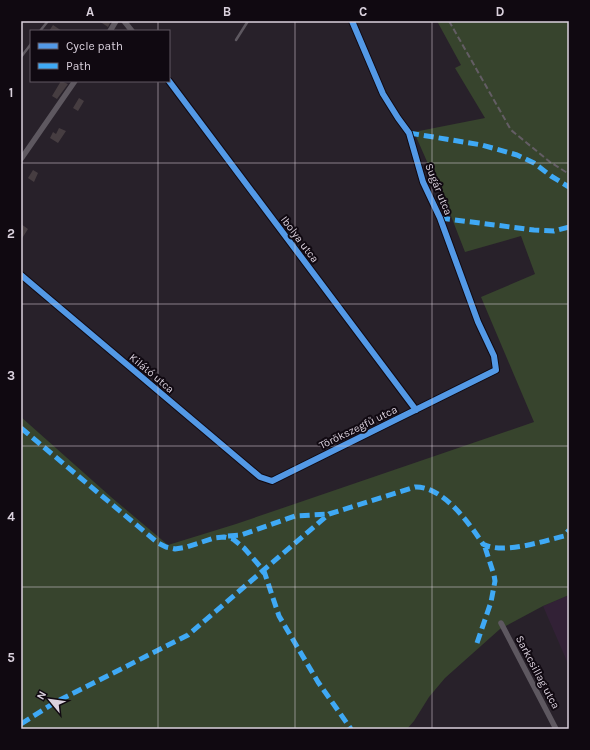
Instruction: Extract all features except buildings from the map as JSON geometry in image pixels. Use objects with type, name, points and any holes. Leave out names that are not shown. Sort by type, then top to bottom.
[{"type":"street","points":[[111,30],[116,21]]},
{"type":"street","points":[[124,21],[131,30]]},
{"type":"street","name":"Sugár utca","points":[[352,21],[383,94],[409,133],[423,182],[440,218],[478,322],[494,356],[496,370]]},
{"type":"street","points":[[21,160],[74,82]]},
{"type":"street","name":"Ibolya utca","points":[[170,82],[416,410]]},
{"type":"street","name":"Kilátó utca","points":[[21,275],[260,477],[272,481]]},
{"type":"street","name":"Törökszegfű utca","points":[[272,481],[496,370]]},
{"type":"street","name":"Sarkcsillag utca","points":[[501,623],[556,729]]},
{"type":"lane","points":[[41,30],[48,21]]},
{"type":"lane","points":[[236,40],[248,21]]},
{"type":"lane","points":[[21,58],[30,45]]},
{"type":"shaded area","points":[[569,595],[569,666],[543,606]]},
{"type":"green space","points":[[437,21],[569,21],[569,595],[543,606],[500,629],[445,678],[429,697],[414,721],[407,729],[21,729],[21,417],[111,497],[168,545],[236,524],[534,422],[481,297],[535,274],[521,236],[465,252],[414,132],[485,118],[455,68],[461,65]]},
{"type":"railway","points":[[449,21],[511,130],[550,162],[569,174]]},
{"type":"marked path","points":[[409,133],[482,145],[517,155],[534,163],[569,187]]},
{"type":"marked path","points":[[440,218],[534,230],[554,231],[569,227]]},
{"type":"marked path","points":[[21,428],[158,543],[175,549],[187,547],[214,538],[224,537],[233,539],[244,548],[264,571],[279,616],[318,682],[351,729]]},
{"type":"marked path","points":[[21,724],[54,703],[188,635],[329,514],[415,487],[425,488],[445,499],[463,516],[483,544],[491,547],[512,548],[534,544],[564,536],[569,530]]},
{"type":"marked path","points":[[228,536],[241,535],[295,516],[329,514]]},
{"type":"marked path","points":[[477,643],[491,602],[495,581],[484,544]]},
{"type":"cycle path","points":[[21,275],[260,477],[272,481],[496,370],[494,356],[478,322],[440,218],[423,182],[409,133],[383,94],[352,21]]},
{"type":"cycle path","points":[[170,82],[416,410]]}]
